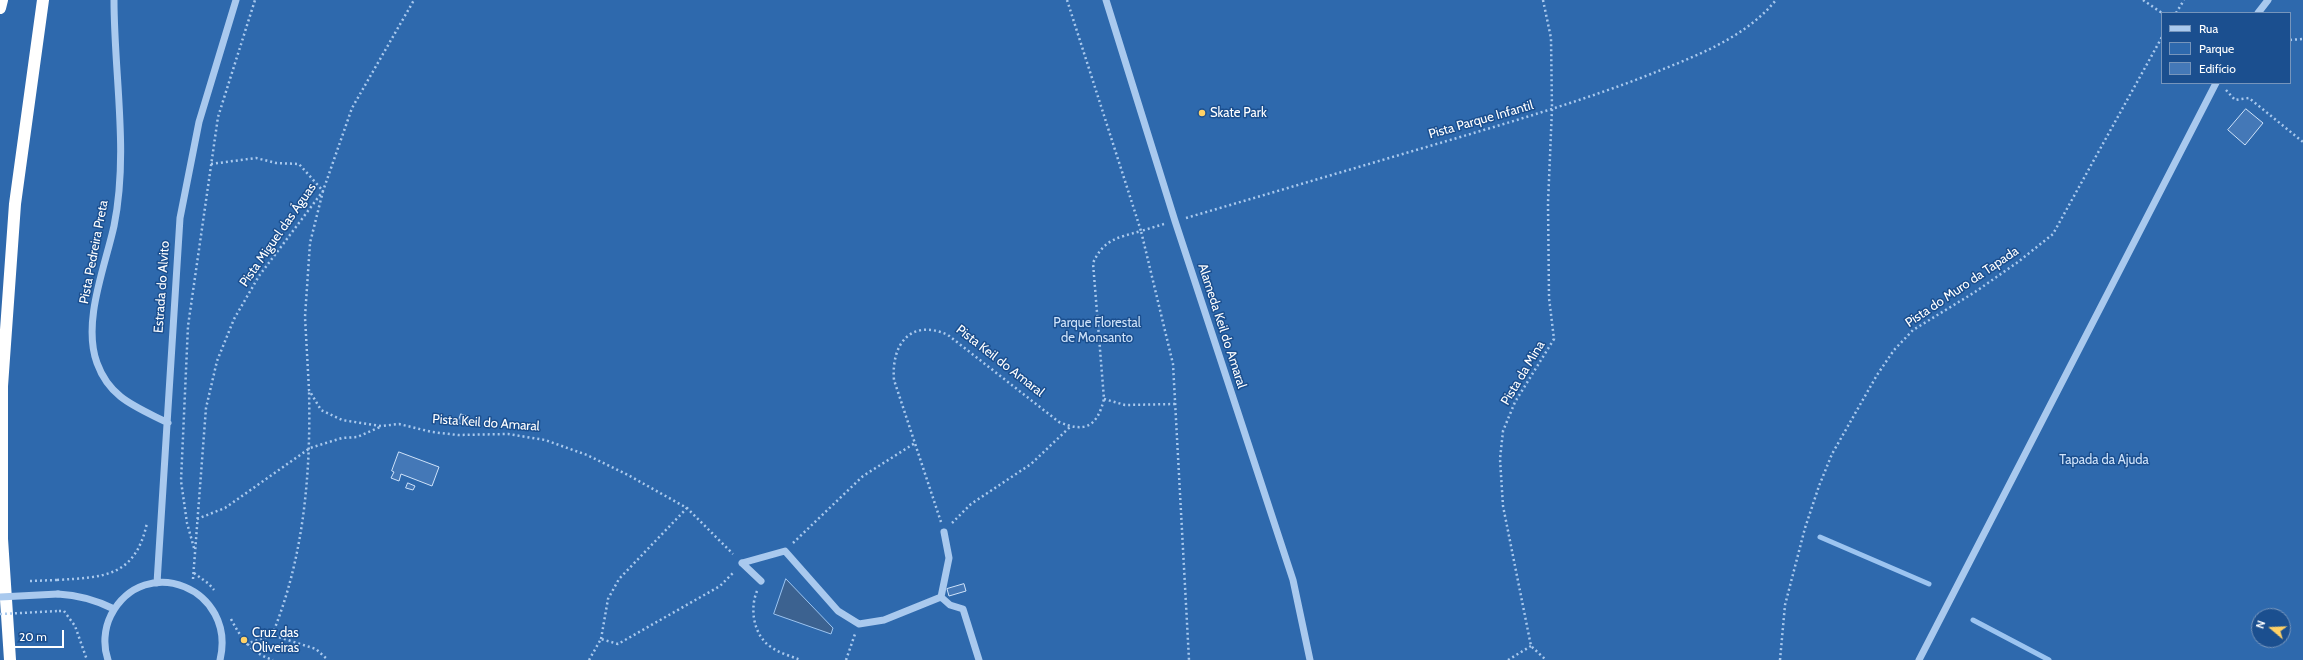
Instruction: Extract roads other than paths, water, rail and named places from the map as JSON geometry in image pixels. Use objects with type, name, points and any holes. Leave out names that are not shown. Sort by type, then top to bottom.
[{"type":"highway","points":[[0,8],[2,0]]},
{"type":"highway","points":[[10,660],[2,539],[2,386],[15,204],[43,0]]},
{"type":"street","name":"Pista Pedreira Preta","points":[[114,0],[121,155],[114,225],[101,274],[92,337],[96,362],[110,386],[123,401],[168,423]]},
{"type":"street","name":"Estrada do Alvito","points":[[157,583],[168,423],[169,367],[180,218],[199,122],[236,0]]},
{"type":"street","name":"Alameda Keil do Amaral","points":[[1106,0],[1175,221],[1293,580],[1310,660]]},
{"type":"street","points":[[2259,12],[2268,0]]},
{"type":"street","points":[[1919,660],[2215,84]]},
{"type":"street","points":[[941,597],[949,558],[944,532]]},
{"type":"street","points":[[761,581],[742,563],[785,551],[838,611],[859,624],[884,620],[941,597]]},
{"type":"street","points":[[108,660],[105,642],[106,630],[114,609],[128,594],[142,587],[157,583],[175,584],[192,589],[202,596],[217,614],[223,637],[220,660]]},
{"type":"street","points":[[0,597],[58,594],[84,597],[99,601],[114,609]]},
{"type":"street","points":[[941,597],[950,605],[962,609],[979,660]]},
{"type":"waterway","points":[[1820,537],[1929,584]]},
{"type":"waterway","points":[[1973,620],[2049,660]]},
{"type":"place","name":"Skate Park","points":[[1202,113]]},
{"type":"place","name":"Cruz das Oliveiras","points":[[244,640]]},
{"type":"park label","name":"Parque Florestal de Monsanto","points":[[1097,330]]},
{"type":"park label","name":"Tapada da Ajuda","points":[[2104,460]]}]
